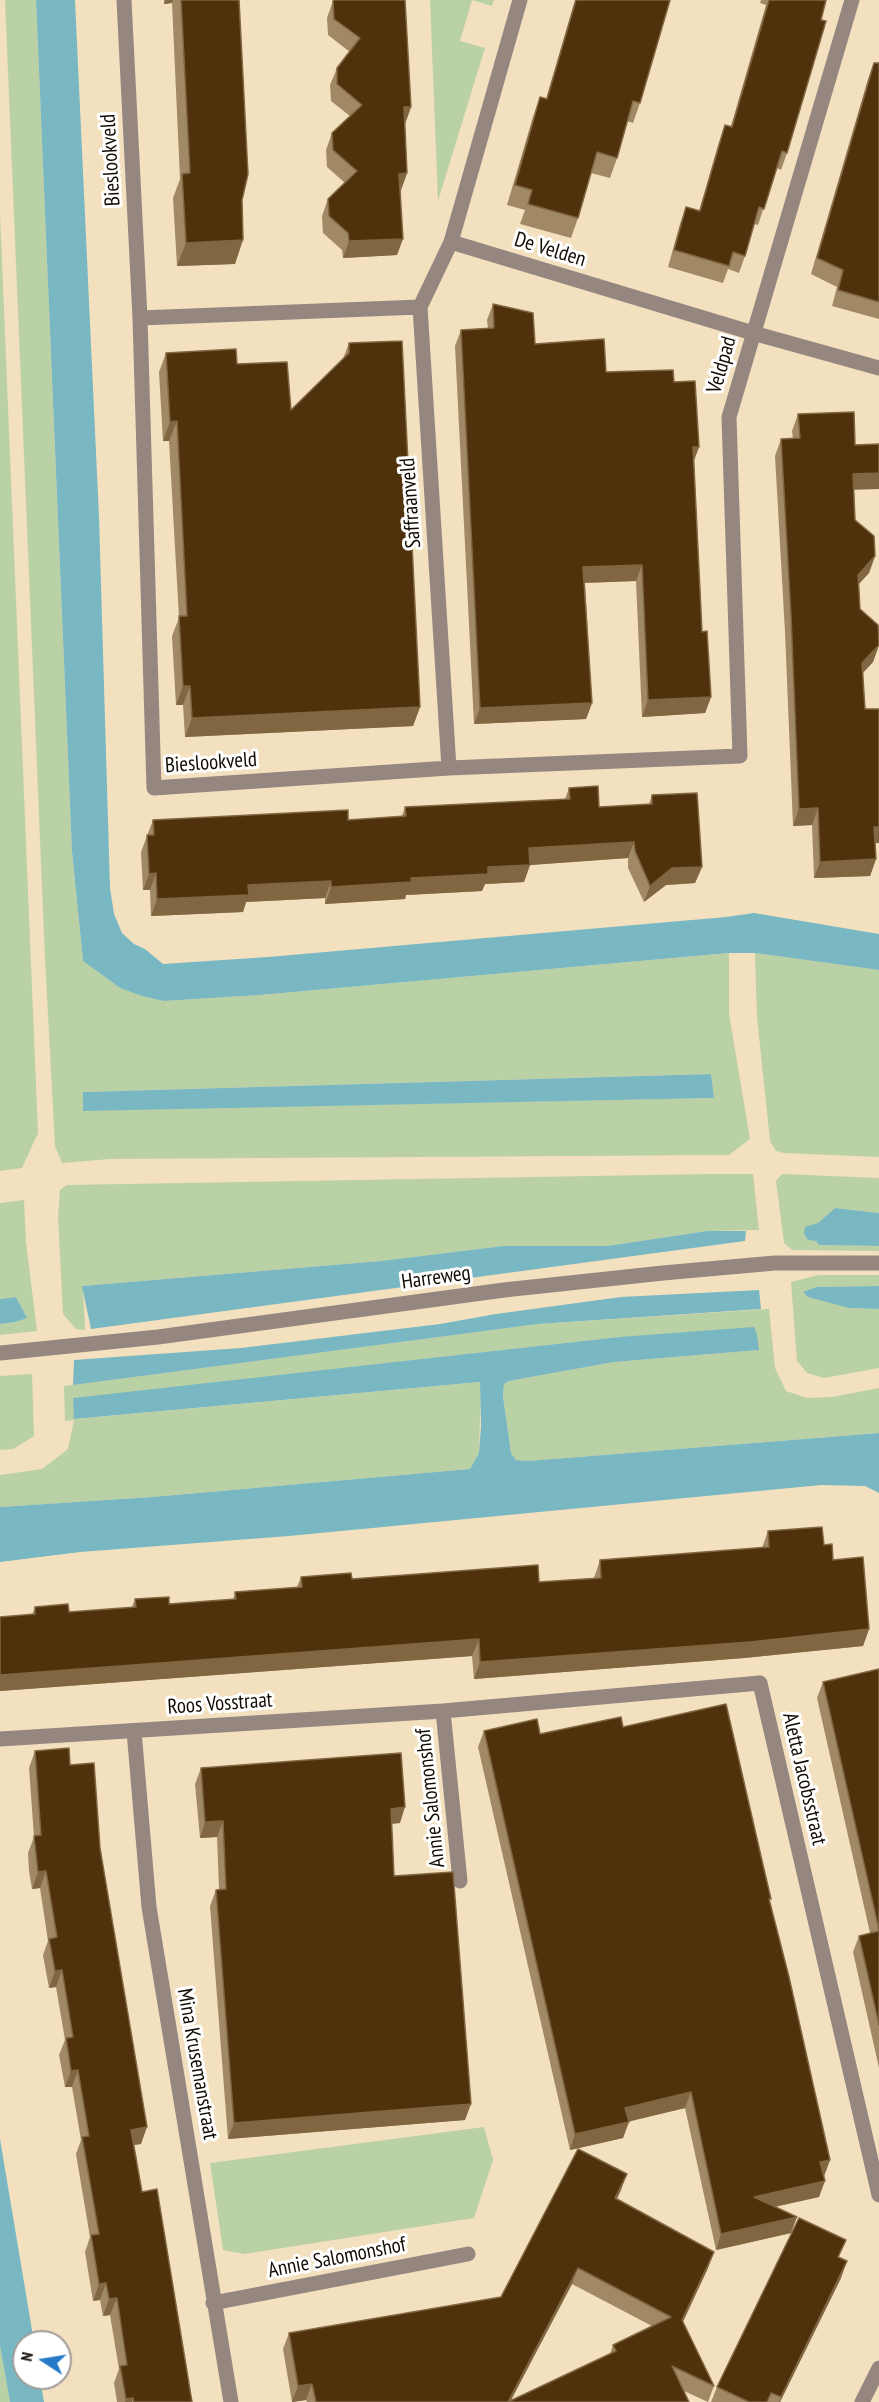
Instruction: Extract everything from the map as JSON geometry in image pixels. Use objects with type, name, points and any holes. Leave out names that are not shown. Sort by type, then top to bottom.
[{"type":"street","name":"Bieslookveld","points":[[124,0],[140,318],[154,788],[449,768],[740,756]]},
{"type":"street","points":[[451,242],[520,0]]},
{"type":"street","name":"Veldpad","points":[[740,756],[729,417],[852,0]]},
{"type":"street","name":"Saffraanveld","points":[[449,768],[420,307],[451,242]]},
{"type":"street","name":"De Velden","points":[[451,242],[753,333],[879,368]]},
{"type":"street","points":[[140,318],[420,307]]},
{"type":"street","name":"Harreweg","points":[[0,1353],[158,1337],[504,1290],[663,1273],[775,1263],[879,1263]]},
{"type":"street","name":"Aletta Jacobsstraat","points":[[443,1710],[760,1683],[879,2195]]},
{"type":"street","name":"Roos Vosstraat","points":[[0,1739],[443,1710]]},
{"type":"street","name":"Annie Salomonshof","points":[[443,1710],[460,1881]]},
{"type":"street","name":"Mina Krusemanstraat","points":[[134,1731],[149,1907],[206,2240],[213,2303],[231,2402]]},
{"type":"street","name":"Annie Salomonshof","points":[[213,2303],[468,2254]]},
{"type":"street","points":[[862,2402],[879,2368]]},
{"type":"green space","points":[[5,0],[36,0],[72,852],[83,961],[120,988],[164,1001],[260,995],[729,953],[729,1014],[750,1139],[729,1155],[110,1159],[62,1163],[55,1146],[45,959]],"holes":[[[710,1074],[714,1098],[83,1110],[83,1092]]]},
{"type":"green space","points":[[430,0],[472,0],[460,41],[485,48],[438,201]]},
{"type":"green space","points":[[472,0],[494,0],[492,6]]},
{"type":"green space","points":[[0,213],[38,1133],[22,1168],[0,1171]]},
{"type":"green space","points":[[755,953],[879,970],[879,1157],[776,1151],[770,1141],[757,1017]]},
{"type":"green space","points":[[753,1174],[759,1230],[707,1231],[607,1246],[503,1246],[382,1261],[83,1286],[85,1330],[76,1329],[63,1314],[58,1217],[60,1190],[67,1185]]},
{"type":"green space","points":[[782,1174],[879,1178],[879,1213],[835,1208],[818,1223],[816,1241],[819,1245],[879,1246],[879,1251],[792,1250],[784,1243],[776,1181]]},
{"type":"green space","points":[[24,1200],[26,1242],[37,1331],[0,1335],[0,1324],[15,1322],[16,1297],[0,1299],[0,1203]]},
{"type":"green space","points":[[818,1275],[879,1275],[879,1286],[817,1287],[849,1308],[879,1309],[879,1368],[824,1378],[807,1373],[797,1361],[791,1282]]},
{"type":"green space","points":[[769,1309],[775,1368],[786,1391],[807,1398],[832,1397],[879,1388],[879,1433],[528,1461],[516,1460],[511,1453],[503,1396],[504,1384],[509,1381],[614,1362],[758,1350],[619,1337],[73,1399],[75,1419],[481,1382],[479,1453],[470,1469],[152,1497],[0,1507],[0,1475],[42,1469],[68,1449],[74,1420],[65,1421],[64,1386],[538,1324]]},
{"type":"green space","points":[[32,1374],[34,1436],[13,1449],[0,1450],[0,1376]]},
{"type":"green space","points":[[484,2127],[493,2160],[474,2218],[244,2254],[223,2250],[210,2163]]},
{"type":"green space","points":[[0,2346],[10,2402],[0,2402]]},
{"type":"water","points":[[36,0],[75,0],[99,517],[110,888],[114,914],[122,933],[163,964],[268,957],[754,913],[879,934],[879,970],[755,953],[729,953],[260,995],[164,1001],[120,988],[83,961],[72,852]]},
{"type":"water","points":[[711,1074],[714,1098],[83,1111],[83,1092]]},
{"type":"water","points":[[835,1208],[879,1213],[879,1246],[819,1245],[816,1241],[808,1240],[804,1234],[805,1227],[818,1223]]},
{"type":"water","points":[[707,1231],[746,1231],[745,1241],[91,1329],[82,1286],[381,1261],[503,1246],[607,1246]]},
{"type":"water","points":[[879,1286],[879,1309],[849,1308],[808,1297],[803,1292],[817,1287]]},
{"type":"water","points":[[759,1290],[761,1309],[538,1324],[73,1385],[74,1360],[241,1348],[440,1324],[621,1297]]},
{"type":"water","points":[[16,1297],[27,1318],[0,1324],[0,1299]]},
{"type":"water","points":[[754,1327],[759,1350],[614,1362],[509,1381],[504,1384],[503,1396],[511,1453],[516,1460],[528,1461],[879,1433],[879,1493],[865,1486],[821,1485],[289,1536],[80,1552],[0,1562],[0,1507],[152,1497],[470,1469],[479,1453],[480,1382],[74,1419],[73,1398],[619,1337]]},
{"type":"water","points":[[0,2139],[32,2330],[12,2330],[12,2390],[42,2390],[44,2402],[10,2402],[0,2346]]},
{"type":"building","points":[[181,0],[239,0],[248,174],[242,200],[243,240],[186,243],[182,174],[190,173]]},
{"type":"building","points":[[334,0],[405,0],[411,107],[404,107],[407,173],[399,174],[403,239],[349,241],[348,233],[329,216],[328,199],[357,171],[333,150],[332,133],[362,105],[337,84],[337,68],[360,38],[334,19]]},
{"type":"building","points":[[576,0],[670,0],[640,103],[633,101],[617,158],[597,152],[578,218],[528,204],[532,190],[515,185],[540,97],[547,99]]},
{"type":"building","points":[[769,0],[826,0],[821,20],[826,21],[787,153],[782,151],[764,209],[759,207],[745,256],[733,252],[729,266],[674,250],[686,207],[700,211],[725,125],[732,127]]},
{"type":"building","points":[[874,63],[879,63],[879,302],[838,290],[843,270],[817,258]]},
{"type":"building","points":[[493,304],[533,313],[535,344],[604,339],[606,372],[673,370],[674,382],[695,381],[699,447],[693,447],[702,632],[707,631],[711,697],[648,700],[642,565],[583,567],[592,703],[480,708],[461,330],[494,328]]},
{"type":"building","points":[[402,341],[420,707],[192,718],[190,686],[183,686],[179,616],[187,616],[177,421],[170,422],[166,353],[236,349],[237,364],[287,362],[291,410],[349,353],[349,343]]},
{"type":"building","points":[[854,412],[855,445],[879,444],[879,473],[853,474],[855,520],[874,536],[875,556],[858,575],[860,609],[878,625],[879,645],[862,663],[865,709],[879,709],[879,827],[874,827],[876,859],[820,862],[818,808],[799,809],[781,439],[800,438],[798,414]]},
{"type":"building","points":[[598,786],[599,807],[652,804],[652,795],[697,793],[702,867],[672,868],[650,886],[635,851],[634,842],[529,848],[530,865],[488,867],[488,874],[411,878],[411,882],[331,887],[331,881],[248,885],[249,895],[157,899],[156,873],[149,874],[147,835],[154,835],[153,820],[348,810],[348,820],[406,816],[405,807],[570,799],[569,788]]},
{"type":"building","points":[[822,1527],[824,1545],[832,1544],[833,1560],[863,1557],[869,1629],[750,1642],[480,1662],[479,1639],[0,1675],[0,1617],[35,1614],[35,1607],[68,1604],[69,1612],[136,1607],[135,1599],[169,1597],[169,1604],[236,1599],[235,1592],[302,1587],[301,1577],[351,1573],[352,1579],[538,1565],[539,1582],[601,1578],[600,1560],[769,1547],[768,1531]]},
{"type":"building","points":[[879,1669],[879,1930],[823,1682]]},
{"type":"building","points":[[726,1704],[830,2160],[820,2162],[825,2181],[754,2197],[797,2217],[721,2234],[691,2092],[625,2108],[629,2122],[575,2134],[484,1731],[537,1719],[540,1734],[621,1717],[623,1727]]},
{"type":"building","points":[[69,1748],[70,1765],[94,1763],[100,1848],[147,2127],[131,2130],[142,2192],[157,2189],[192,2402],[134,2402],[133,2398],[126,2399],[120,2366],[127,2365],[117,2298],[109,2299],[106,2283],[99,2284],[91,2235],[99,2234],[82,2137],[89,2136],[78,2070],[71,2071],[66,2038],[73,2037],[62,1970],[55,1971],[49,1939],[57,1937],[46,1871],[38,1872],[34,1836],[41,1835],[35,1751]]},
{"type":"building","points":[[401,1753],[405,1807],[391,1809],[394,1876],[453,1872],[471,2104],[234,2123],[216,1890],[226,1889],[223,1821],[205,1822],[201,1768]]},
{"type":"building","points":[[879,1931],[879,2025],[859,1936]]},
{"type":"building","points":[[578,2149],[627,2174],[615,2198],[714,2252],[682,2320],[714,2386],[672,2366],[689,2402],[508,2402],[316,2402],[312,2384],[298,2386],[289,2333],[501,2297]],"holes":[[[578,2268],[671,2317],[613,2345],[616,2351],[508,2402]]]},
{"type":"building","points":[[799,2218],[846,2240],[838,2257],[847,2261],[781,2397],[771,2393],[767,2402],[749,2402],[717,2387]]}]
